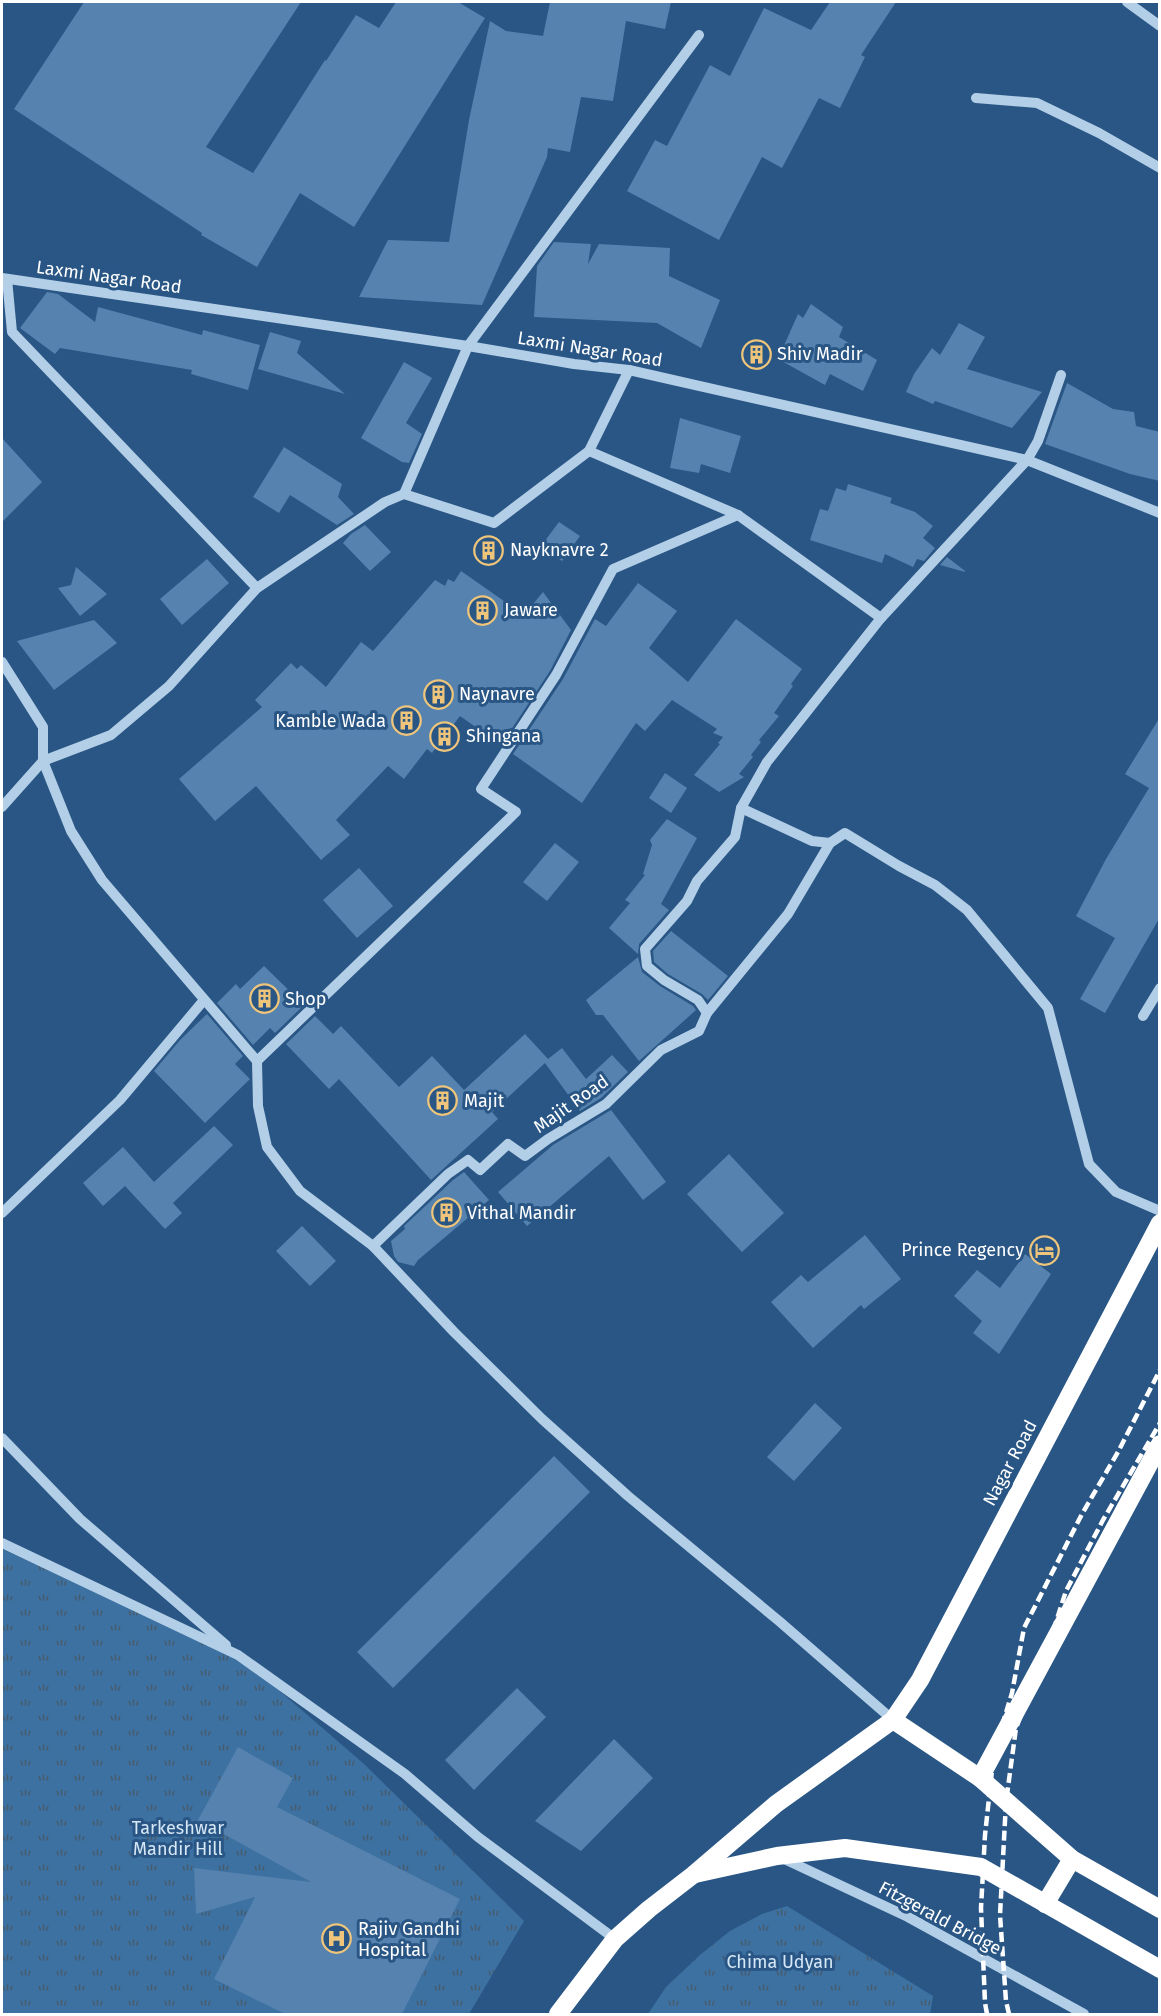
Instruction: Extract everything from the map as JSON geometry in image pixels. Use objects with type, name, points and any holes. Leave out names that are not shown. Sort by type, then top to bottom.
[{"type":"highway","name":"Nagar Road","points":[[558,2014],[615,1939],[649,1909],[693,1875],[776,1804],[893,1720],[925,1670],[1160,1223]]},
{"type":"highway","points":[[980,1778],[1160,1444]]},
{"type":"highway","points":[[893,1720],[980,1778],[1072,1859],[1160,1909]]},
{"type":"highway","points":[[693,1875],[777,1856],[845,1848],[981,1867],[1160,1969]]},
{"type":"highway","points":[[1045,1904],[1072,1859]]},
{"type":"street","points":[[1127,2],[1160,26]]},
{"type":"street","points":[[404,494],[468,346],[699,35]]},
{"type":"street","points":[[976,98],[1037,103],[1099,133],[1160,168]]},
{"type":"street","points":[[4,279],[12,332],[257,588]]},
{"type":"street","name":"Laxmi Nagar Road","points":[[4,279],[468,346],[574,364],[629,370],[1027,460],[1160,513]]},
{"type":"street","points":[[2,807],[43,761],[111,735],[169,686],[257,588],[385,502],[404,494],[494,523],[589,451],[629,370]]},
{"type":"street","points":[[707,1013],[698,1000],[663,980],[647,966],[645,949],[687,901],[697,881],[735,837],[741,808],[767,762],[881,618],[1027,460],[1038,441],[1062,375]]},
{"type":"street","points":[[589,451],[738,516],[881,618]]},
{"type":"street","points":[[257,1061],[516,812],[482,789],[556,675],[612,569],[738,516]]},
{"type":"street","points":[[2,662],[43,727],[43,761],[70,831],[102,880],[257,1061],[258,1107],[267,1147],[300,1191],[373,1246],[454,1332],[550,1426],[628,1496],[779,1621],[893,1720]]},
{"type":"street","points":[[741,808],[812,841],[830,843],[845,833],[898,866],[935,885],[967,910],[1048,1008],[1089,1164],[1116,1192],[1160,1211]]},
{"type":"street","name":"Majit Road","points":[[373,1246],[448,1174],[468,1160],[480,1170],[508,1144],[525,1156],[548,1139],[606,1104],[661,1050],[699,1031],[707,1013],[788,914],[830,843]]},
{"type":"street","points":[[1143,1016],[1160,988]]},
{"type":"street","points":[[2,1213],[120,1100],[204,1000]]},
{"type":"street","points":[[2,1438],[80,1519],[238,1655],[405,1774],[478,1837],[615,1939]]},
{"type":"street","points":[[2,1543],[238,1655]]},
{"type":"street","name":"Fitzgerald Bridge","points":[[777,1856],[908,1917],[1084,2014]]},
{"type":"green space","name":"Tarkeshwar Mandir Hill","points":[[2,1549],[238,1655],[364,1764],[524,1921],[469,2014],[2,2014]]},
{"type":"green space","name":"Chima Udyan","points":[[787,1906],[933,1996],[930,2014],[648,2014],[666,1987],[730,1931],[762,1914]]},
{"type":"building","points":[[84,2],[301,2],[206,147],[253,173],[356,15],[379,28],[396,2],[458,2],[485,18],[354,227],[300,193],[257,267],[201,235],[202,233],[14,109]]},
{"type":"building","points":[[550,2],[671,2],[665,29],[626,21],[613,101],[581,97],[570,152],[548,148],[547,157],[482,305],[359,297],[388,240],[449,242],[469,120],[490,21],[506,31],[543,36]]},
{"type":"building","points":[[830,2],[896,2],[861,55],[865,57],[840,108],[819,98],[782,168],[762,157],[719,240],[627,191],[655,140],[667,146],[710,65],[730,76],[764,8],[811,30]]},
{"type":"building","points":[[554,242],[591,244],[588,264],[599,244],[670,248],[669,276],[720,300],[701,348],[657,323],[534,317],[537,266]]},
{"type":"building","points":[[47,292],[58,294],[95,322],[98,307],[202,335],[203,330],[260,345],[248,390],[191,374],[192,370],[60,348],[55,354],[20,328]]},
{"type":"building","points":[[811,304],[843,327],[839,337],[877,360],[863,391],[830,374],[825,385],[778,359],[798,314],[803,318]]},
{"type":"building","points":[[959,323],[985,337],[967,369],[1042,392],[1012,428],[935,401],[933,404],[906,392],[914,374],[932,348],[940,355]]},
{"type":"building","points":[[270,332],[301,341],[297,353],[345,394],[258,369]]},
{"type":"building","points":[[404,362],[432,378],[406,423],[422,434],[409,463],[402,462],[361,438]]},
{"type":"building","points":[[1067,383],[1113,409],[1134,412],[1136,426],[1160,432],[1160,481],[1130,474],[1045,444]]},
{"type":"building","points":[[680,418],[741,436],[730,473],[701,464],[699,473],[670,468]]},
{"type":"building","points":[[2,438],[42,482],[2,522]]},
{"type":"building","points":[[284,447],[342,484],[338,497],[354,514],[337,525],[290,495],[279,513],[253,497]]},
{"type":"building","points":[[848,484],[892,498],[890,503],[915,512],[933,526],[923,538],[935,548],[924,561],[917,559],[913,567],[885,554],[882,563],[810,540],[820,509],[828,511],[836,488],[846,491]]},
{"type":"building","points":[[559,522],[580,536],[562,561],[541,546]]},
{"type":"building","points":[[365,525],[391,552],[370,571],[343,543],[351,534]]},
{"type":"building","points":[[947,557],[965,571],[965,572],[940,565]]},
{"type":"building","points":[[207,559],[229,583],[182,625],[160,599]]},
{"type":"building","points":[[76,567],[107,594],[80,616],[58,588],[71,585]]},
{"type":"building","points":[[461,571],[524,615],[543,592],[571,630],[550,671],[501,745],[460,716],[432,753],[427,749],[404,779],[388,766],[336,820],[350,835],[321,860],[256,786],[215,821],[179,779],[262,707],[255,700],[291,663],[297,669],[301,665],[326,687],[361,642],[373,651],[435,580],[445,586],[448,579],[454,582]]},
{"type":"building","points":[[638,583],[677,611],[649,648],[688,682],[736,619],[802,669],[774,713],[779,716],[759,740],[761,742],[751,755],[753,757],[739,774],[744,777],[719,792],[694,775],[720,744],[718,743],[723,737],[713,733],[717,729],[672,700],[645,731],[636,723],[582,803],[513,754],[563,679],[595,619],[606,626]]},
{"type":"building","points":[[94,620],[117,643],[54,690],[17,641]]},
{"type":"building","points":[[1160,717],[1160,917],[1105,1013],[1080,999],[1115,938],[1076,916],[1106,859],[1149,788],[1125,774]]},
{"type":"building","points":[[665,773],[687,788],[671,813],[649,798]]},
{"type":"building","points":[[667,819],[697,838],[661,904],[669,910],[639,944],[638,954],[609,928],[630,903],[625,900],[645,875],[643,874],[652,845],[650,840]]},
{"type":"building","points":[[555,843],[579,862],[547,901],[523,882]]},
{"type":"building","points":[[359,868],[393,906],[357,938],[323,900]]},
{"type":"building","points":[[671,931],[728,976],[708,1000],[654,962],[653,951]]},
{"type":"building","points":[[638,957],[642,972],[696,1010],[639,1061],[603,1015],[596,1015],[586,1000]]},
{"type":"building","name":"Shop","points":[[264,966],[304,1005],[275,1033],[270,1028],[253,1045],[217,1003],[236,984],[240,989]]},
{"type":"building","points":[[207,1014],[243,1056],[235,1064],[250,1079],[205,1123],[154,1071],[180,1040]]},
{"type":"building","points":[[315,1016],[333,1034],[341,1026],[399,1087],[432,1056],[464,1090],[525,1034],[548,1059],[562,1048],[586,1079],[612,1055],[628,1072],[601,1098],[580,1111],[545,1063],[492,1112],[498,1119],[431,1180],[339,1079],[329,1089],[286,1044]]},
{"type":"building","points":[[611,1110],[666,1182],[643,1200],[609,1156],[527,1226],[498,1192],[553,1145]]},
{"type":"building","points":[[214,1126],[233,1145],[173,1203],[182,1213],[165,1229],[125,1186],[103,1206],[83,1183],[123,1147],[154,1182]]},
{"type":"building","points":[[729,1154],[784,1213],[742,1252],[687,1194]]},
{"type":"building","name":"Vithal Mandir","points":[[464,1172],[489,1200],[418,1260],[414,1266],[398,1262],[394,1256],[391,1241],[405,1229],[404,1226]]},
{"type":"building","points":[[302,1226],[336,1261],[310,1286],[276,1251]]},
{"type":"building","points":[[865,1235],[901,1279],[864,1309],[861,1305],[813,1348],[771,1302],[801,1275],[808,1282]]},
{"type":"building","points":[[1025,1254],[1051,1274],[999,1354],[973,1333],[982,1321],[954,1296],[977,1270],[1000,1288]]},
{"type":"building","points":[[815,1403],[842,1428],[794,1481],[767,1457]]},
{"type":"building","points":[[554,1456],[590,1492],[393,1688],[357,1652]]},
{"type":"building","points":[[517,1688],[546,1717],[474,1790],[445,1760]]},
{"type":"building","points":[[614,1739],[653,1778],[581,1851],[535,1821]]},
{"type":"building","name":"Rajiv Gandhi Hospital","points":[[238,1747],[293,1778],[277,1807],[460,1899],[402,2014],[285,2014],[214,1979],[255,1897],[196,1914],[194,1868],[311,1882],[198,1820]]},
{"type":"railway","points":[[987,2014],[981,1908],[985,1835],[994,1752],[1012,1693],[1024,1628],[1082,1514],[1118,1452],[1160,1370]]},
{"type":"railway","points":[[1009,2014],[1006,2001],[1000,1915],[1006,1802],[1016,1728],[1048,1647],[1066,1591],[1103,1520],[1160,1423]]},
{"type":"place","name":"Shiv Madir","points":[[756,354]]},
{"type":"place","name":"Nayknavre 2","points":[[489,550]]},
{"type":"place","name":"Jaware","points":[[483,610]]},
{"type":"place","name":"Naynavre","points":[[438,694]]},
{"type":"place","name":"Kamble Wada","points":[[407,721]]},
{"type":"place","name":"Shingana","points":[[445,736]]},
{"type":"place","name":"Shop","points":[[264,999]]},
{"type":"place","name":"Majit","points":[[443,1101]]},
{"type":"place","name":"Vithal Mandir","points":[[446,1213]]},
{"type":"place","name":"Prince Regency","points":[[1045,1250]]},
{"type":"place","name":"Rajiv Gandhi Hospital","points":[[337,1939]]}]
